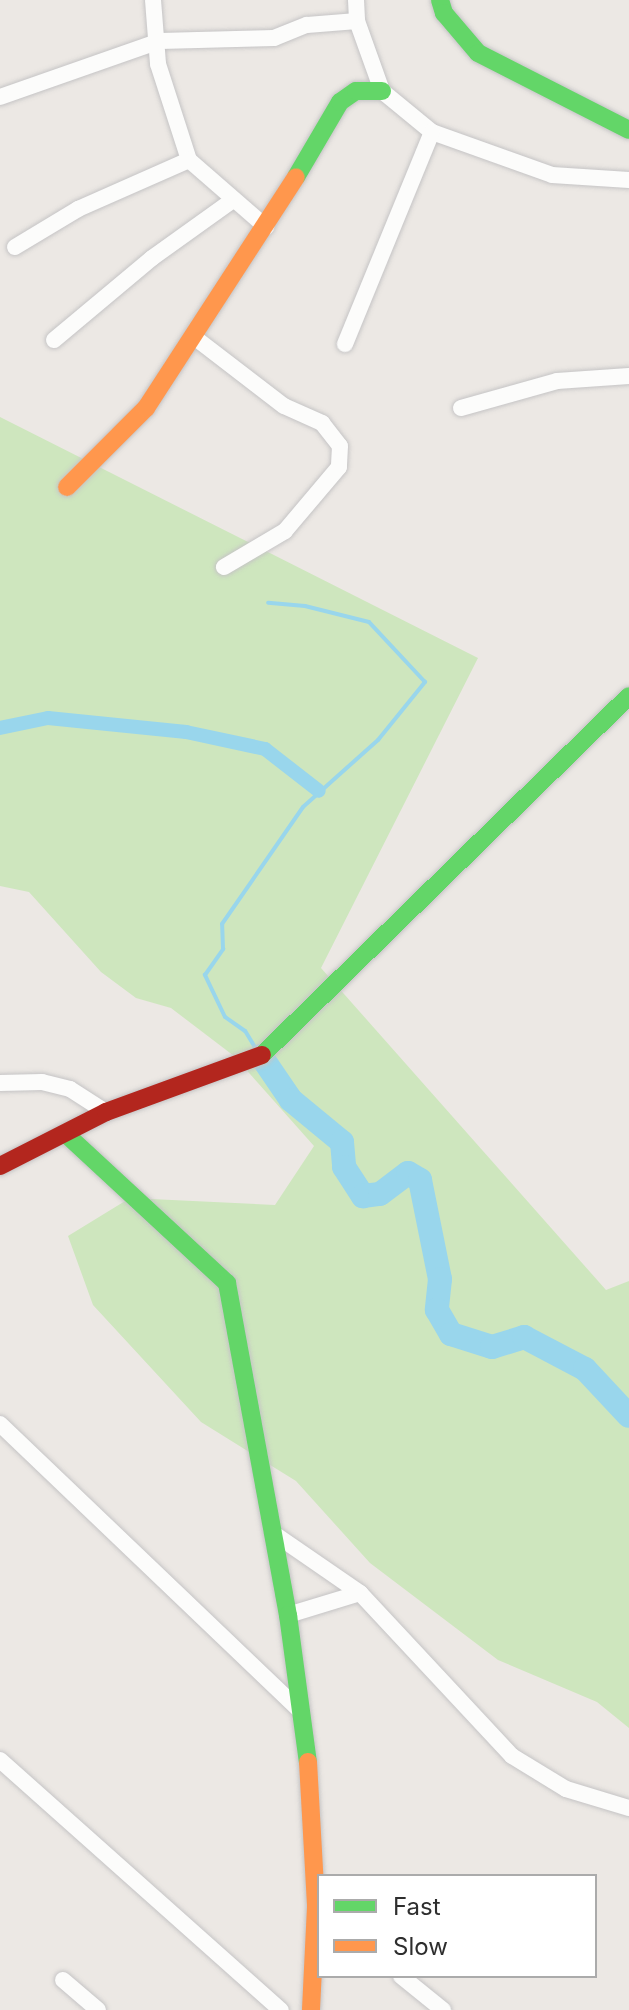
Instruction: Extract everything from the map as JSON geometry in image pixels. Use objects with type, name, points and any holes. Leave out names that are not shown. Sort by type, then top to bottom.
[{"type":"street","points":[[153,0],[160,41],[158,64],[189,160],[215,178],[233,200],[266,227]]},
{"type":"street","points":[[356,0],[357,21],[382,91],[432,132],[552,175],[629,180]]},
{"type":"street","points":[[440,0],[444,13],[478,53],[629,130]]},
{"type":"street","points":[[0,97],[160,41],[274,38],[307,25],[357,21]]},
{"type":"street","points":[[67,487],[146,408],[266,227],[340,102],[356,91],[382,91]]},
{"type":"street","points":[[345,344],[432,132]]},
{"type":"street","points":[[15,247],[78,209],[189,160]]},
{"type":"street","points":[[54,340],[152,258],[233,200]]},
{"type":"street","points":[[194,337],[284,406],[322,423],[340,446],[339,467],[285,531],[224,567]]},
{"type":"street","points":[[461,408],[557,381],[629,376]]},
{"type":"street","points":[[0,1166],[68,1136],[106,1112],[261,1056],[629,696]]},
{"type":"street","points":[[0,1083],[42,1082],[70,1089],[106,1112]]},
{"type":"street","points":[[68,1136],[227,1283],[288,1615],[313,1798],[317,1908],[311,2010]]},
{"type":"street","points":[[0,1424],[299,1710]]},
{"type":"street","points":[[273,1533],[360,1593],[512,1756],[566,1789],[629,1808]]},
{"type":"street","points":[[288,1615],[360,1593]]},
{"type":"street","points":[[0,1760],[281,2010]]},
{"type":"street","points":[[403,1978],[443,2010]]},
{"type":"street","points":[[63,1980],[98,2010]]},
{"type":"green space","points":[[0,417],[478,658],[321,968],[606,1290],[629,1281],[629,1728],[597,1702],[498,1660],[370,1563],[296,1481],[201,1422],[93,1305],[68,1236],[130,1198],[275,1205],[314,1146],[234,1056],[171,1008],[136,998],[101,972],[29,892],[0,886]]},
{"type":"waterway","points":[[256,1049],[245,1031],[225,1017],[205,975],[223,949],[222,924],[303,807],[378,740],[425,682],[369,622],[305,606],[268,603]]},
{"type":"waterway","points":[[0,728],[48,718],[186,732],[265,749],[319,791]]},
{"type":"waterway","points":[[261,1056],[291,1100],[342,1142],[344,1167],[363,1196],[380,1194],[408,1173],[420,1180],[440,1279],[437,1310],[451,1334],[492,1347],[524,1337],[585,1369],[629,1416]]},
{"type":"traffic: fast","points":[[440,0],[444,13],[478,53],[629,130]]},
{"type":"traffic: fast","points":[[296,177],[340,102],[356,91],[382,91]]},
{"type":"traffic: fast","points":[[262,1055],[629,696]]},
{"type":"traffic: fast","points":[[68,1136],[227,1283],[288,1615],[308,1762]]},
{"type":"traffic: slow","points":[[67,487],[146,408],[296,177]]},
{"type":"traffic: slow","points":[[308,1762],[316,1907],[311,2010]]},
{"type":"traffic: jam","points":[[0,1166],[106,1112],[262,1055]]}]
